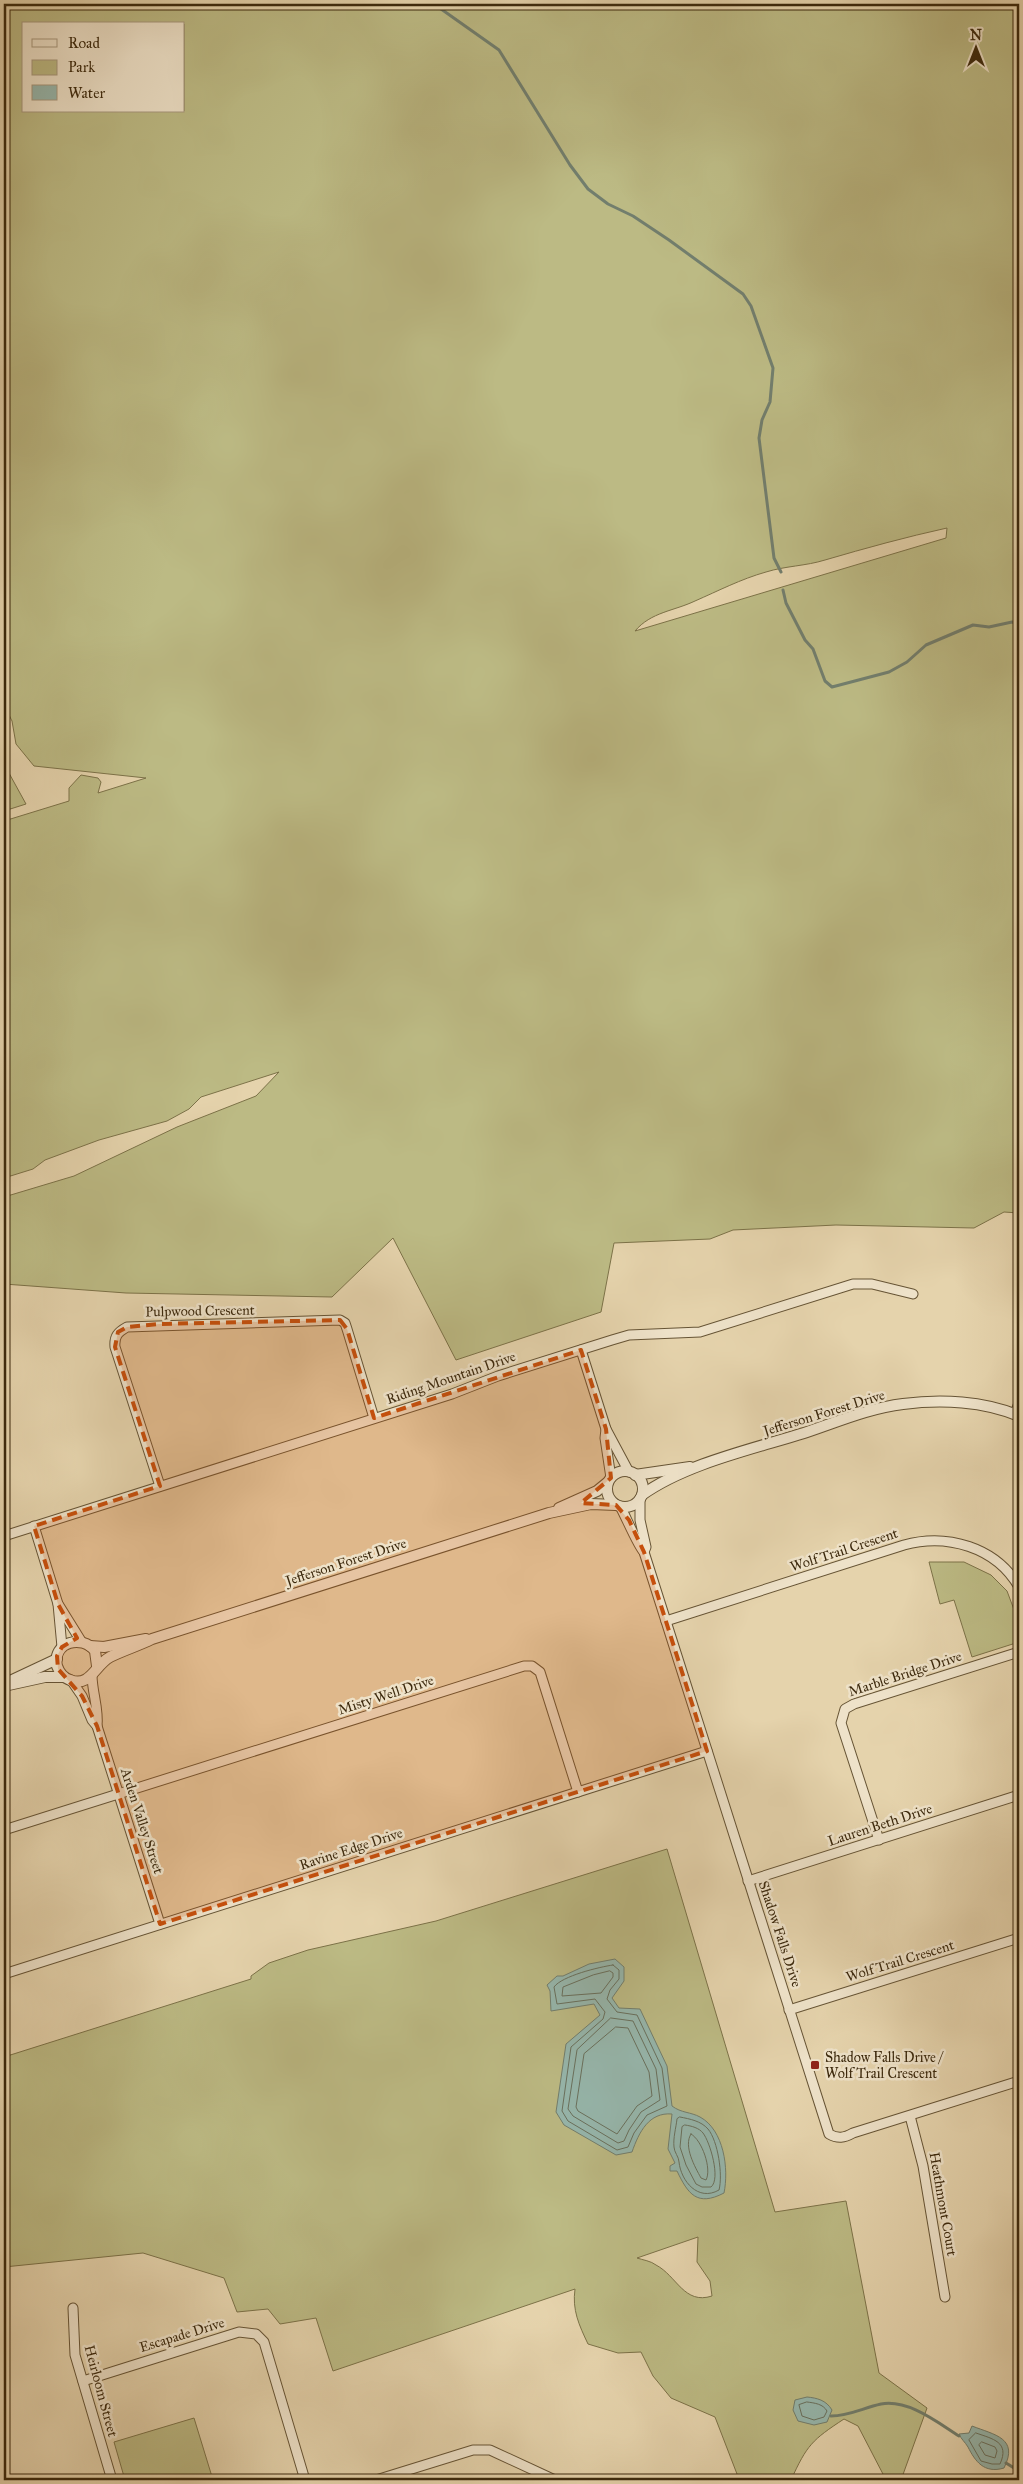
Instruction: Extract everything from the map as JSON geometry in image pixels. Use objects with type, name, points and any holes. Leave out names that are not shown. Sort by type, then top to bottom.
[{"type":"street","name":"Riding Mountain Drive","points":[[4,1536],[629,1335],[700,1332],[853,1284],[872,1284],[913,1294]]},
{"type":"street","name":"Pulpwood Crescent","points":[[160,1486],[115,1347],[114,1338],[118,1332],[127,1327],[340,1320],[345,1323],[374,1418]]},
{"type":"street","points":[[581,1350],[606,1429],[632,1473],[642,1484],[641,1496],[632,1506],[618,1506],[608,1497],[606,1429]]},
{"type":"street","name":"Jefferson Forest Drive","points":[[641,1496],[660,1483],[698,1466],[861,1414],[902,1404],[957,1402],[1017,1415]]},
{"type":"street","points":[[1017,1415],[1019,1403]]},
{"type":"street","name":"Jefferson Forest Drive","points":[[632,1473],[698,1466]]},
{"type":"street","points":[[609,1480],[619,1472],[632,1473]]},
{"type":"street","name":"Jefferson Forest Drive","points":[[549,1513],[596,1491],[609,1480]]},
{"type":"street","name":"Shadow Falls Drive","points":[[641,1496],[640,1520],[646,1547],[644,1552]]},
{"type":"street","name":"Jefferson Forest Drive","points":[[86,1644],[104,1647],[152,1638],[549,1513],[590,1504],[618,1506]]},
{"type":"street","name":"Shadow Falls Drive","points":[[618,1506],[629,1520],[640,1548],[644,1552],[829,2134],[845,2138],[853,2133],[1019,2081]]},
{"type":"street","points":[[34,1526],[58,1604],[62,1647],[57,1659],[58,1669],[68,1679]]},
{"type":"street","name":"Wolf Trail Crescent","points":[[666,1621],[895,1548],[929,1540],[956,1542],[982,1552],[1008,1571],[1019,1587]]},
{"type":"street","points":[[4,1685],[45,1677],[84,1680],[95,1671],[97,1656],[86,1644],[58,1604]]},
{"type":"street","name":"Jefferson Forest Drive","points":[[95,1671],[108,1658],[152,1638]]},
{"type":"street","points":[[62,1647],[71,1642],[86,1644]]},
{"type":"street","name":"Marble Bridge Drive","points":[[879,1840],[841,1723],[845,1709],[864,1700],[1019,1652]]},
{"type":"street","points":[[4,1685],[57,1659]]},
{"type":"street","name":"Misty Well Drive","points":[[119,1794],[524,1666],[532,1666],[540,1672],[578,1792]]},
{"type":"street","name":"Arden Valley Street","points":[[95,1671],[92,1692],[98,1718],[97,1726]]},
{"type":"street","name":"Arden Valley Street","points":[[68,1679],[82,1696],[92,1720],[97,1726],[160,1924]]},
{"type":"street","name":"Ravine Edge Drive","points":[[4,1974],[707,1752]]},
{"type":"street","points":[[4,1830],[119,1794]]},
{"type":"street","name":"Lauren Beth Drive","points":[[748,1881],[1019,1795]]},
{"type":"street","name":"Wolf Trail Crescent","points":[[789,2010],[1019,1938]]},
{"type":"street","name":"Heathmont Court","points":[[910,2116],[923,2166],[945,2297]]},
{"type":"street","name":"Heirloom Street","points":[[73,2308],[75,2354],[112,2480]]},
{"type":"street","name":"Escapade Drive","points":[[83,2381],[239,2332],[256,2334],[264,2342],[305,2480]]},
{"type":"street","points":[[376,2480],[473,2450],[490,2450],[555,2480]]},
{"type":"highlighted area","points":[[340,1320],[347,1329],[374,1418],[581,1350],[606,1429],[611,1478],[581,1503],[616,1505],[629,1520],[644,1552],[707,1751],[160,1924],[97,1726],[82,1696],[58,1669],[57,1656],[62,1647],[77,1638],[58,1604],[34,1526],[160,1486],[115,1347],[118,1332],[127,1327],[159,1324]]},
{"type":"green space","points":[[4,4],[1019,4],[1019,1213],[1004,1212],[974,1228],[836,1225],[733,1230],[710,1239],[614,1243],[601,1312],[456,1360],[393,1238],[332,1297],[126,1293],[4,1284],[4,1197],[74,1176],[177,1127],[256,1096],[279,1072],[201,1097],[189,1109],[167,1121],[99,1140],[45,1160],[33,1169],[4,1178],[4,821],[69,801],[69,788],[81,775],[98,778],[101,782],[98,793],[146,778],[34,766],[16,744],[12,721],[4,705]],"holes":[[[947,528],[946,538],[635,631],[655,616],[773,570],[818,562]]]},
{"type":"green space","points":[[4,764],[26,804],[4,811]]},
{"type":"green space","points":[[929,1562],[964,1562],[991,1575],[1007,1591],[1019,1623],[1019,1642],[972,1657],[954,1600],[940,1604]]},
{"type":"green space","points":[[667,1849],[775,2212],[846,2201],[879,2373],[927,2408],[901,2480],[888,2480],[884,2476],[858,2426],[844,2419],[817,2438],[806,2451],[791,2480],[743,2480],[737,2474],[715,2417],[671,2398],[653,2376],[641,2352],[618,2353],[588,2344],[575,2311],[575,2289],[333,2371],[316,2318],[280,2324],[268,2309],[237,2312],[224,2278],[143,2253],[4,2267],[4,2057],[251,1979],[251,1976],[269,1963],[308,1950],[436,1921]],"holes":[[[698,2237],[697,2262],[710,2281],[712,2296],[702,2298],[688,2293],[652,2262],[637,2258]]]},
{"type":"green space","points":[[194,2418],[213,2480],[125,2480],[114,2442]]},
{"type":"water","points":[[615,1959],[624,1967],[624,1981],[612,1998],[619,2008],[640,2009],[667,2066],[672,2106],[700,2117],[715,2131],[719,2140],[723,2151],[726,2173],[724,2193],[715,2197],[707,2199],[694,2196],[685,2186],[677,2171],[670,2171],[670,2166],[675,2163],[668,2149],[672,2114],[657,2116],[651,2120],[638,2137],[632,2152],[616,2155],[564,2125],[556,2112],[566,2044],[600,2015],[594,2004],[551,2011],[550,1991],[547,1985],[557,1976],[563,1976],[589,1964]]},
{"type":"water","points":[[807,2397],[821,2400],[830,2407],[832,2410],[827,2422],[814,2425],[798,2421],[793,2410],[795,2400]]},
{"type":"water","points":[[972,2426],[996,2435],[1007,2444],[1009,2450],[1008,2458],[1004,2468],[986,2468],[977,2461],[959,2434],[969,2433]]},
{"type":"waterway","points":[[434,4],[499,50],[570,165],[588,189],[608,204],[633,216],[669,240],[743,294],[751,306],[773,368],[770,402],[762,420],[759,438],[774,558],[781,572]]},
{"type":"waterway","points":[[783,590],[786,603],[805,640],[813,649],[825,681],[832,687],[889,672],[907,662],[926,645],[973,625],[989,627],[1012,622],[1019,623]]},
{"type":"waterway","points":[[831,2416],[891,2403],[912,2408],[932,2418],[959,2436]]},
{"type":"waterway","points":[[1006,2463],[1019,2471]]},
{"type":"place","name":"Shadow Falls Drive / Wolf Trail Crescent","points":[[815,2065]]}]
